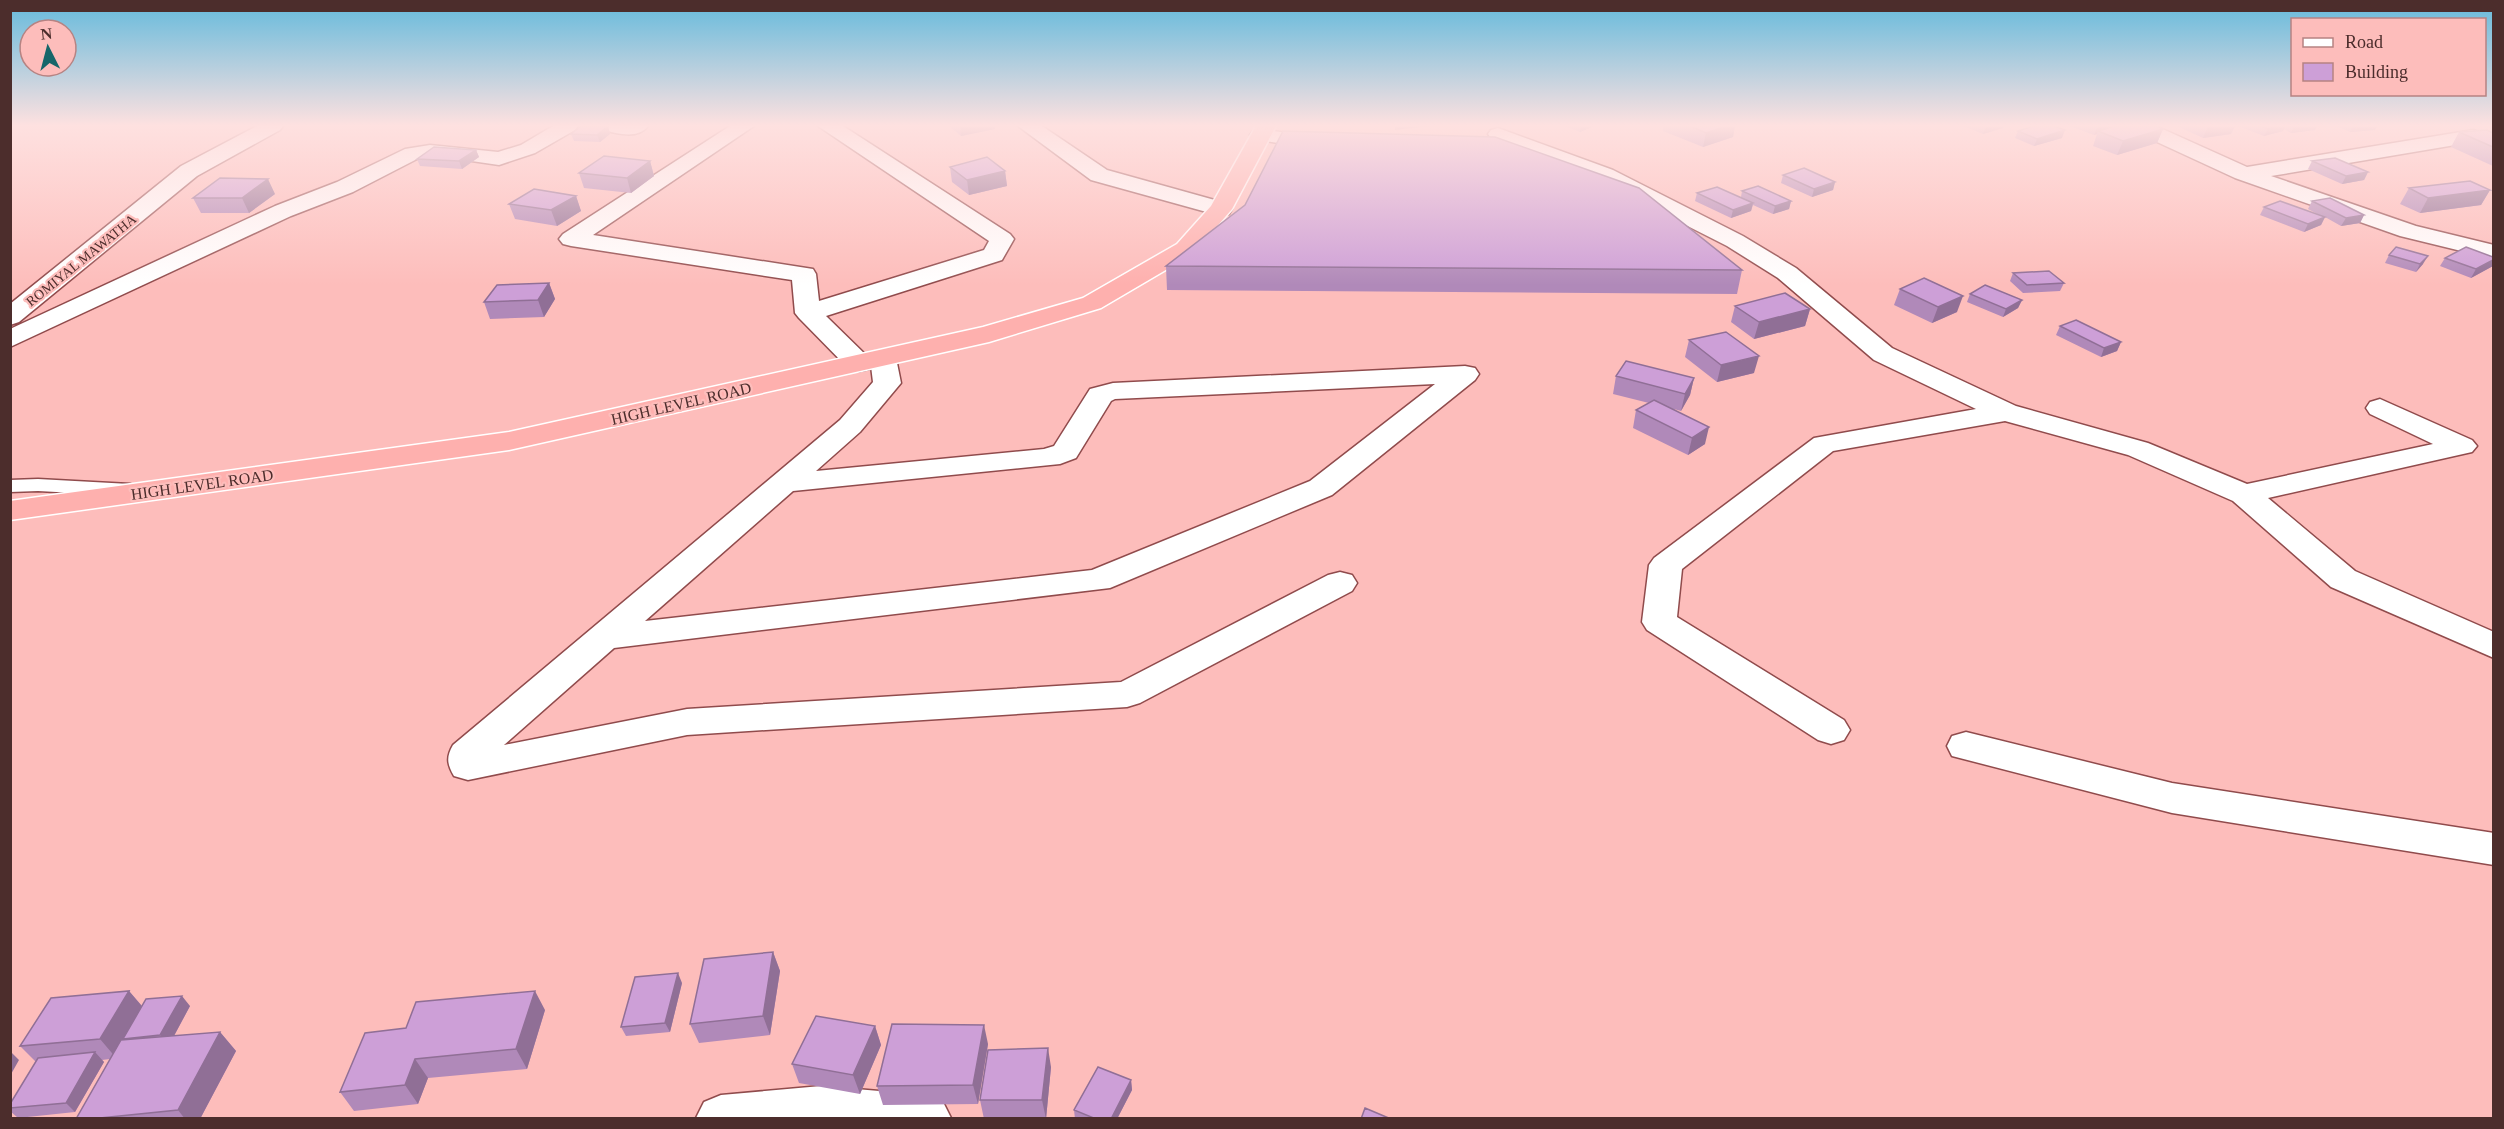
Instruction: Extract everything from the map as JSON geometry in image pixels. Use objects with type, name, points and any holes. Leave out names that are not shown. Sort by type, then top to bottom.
[{"type":"highway","name":"HIGH LEVEL ROAD","points":[[10,511],[509,441],[989,334],[1092,303],[1185,249],[1221,209],[1237,179]]},
{"type":"street","name":"ROMIYAL MAWATHA","points":[[10,317],[180,179]]},
{"type":"street","points":[[10,339],[283,212],[363,179]]},
{"type":"street","points":[[663,179],[571,239],[804,274],[808,314],[871,361],[887,383],[849,426],[467,755],[468,766],[687,722],[1127,694],[1340,583]]},
{"type":"street","points":[[808,314],[994,255],[1002,239],[909,179]]},
{"type":"street","points":[[1112,179],[1221,209]]},
{"type":"street","points":[[1612,179],[1735,241],[1787,273],[1883,354],[2006,412],[2138,449],[2244,494],[2343,579],[2493,646]]},
{"type":"street","points":[[2259,179],[2408,231],[2493,252]]},
{"type":"street","points":[[604,637],[1098,580],[1321,488],[1465,374],[1113,391],[1100,395],[1065,452],[1049,458],[783,483]]},
{"type":"street","points":[[2244,494],[2462,446],[2380,408]]},
{"type":"street","points":[[1831,730],[1659,622],[1666,565],[1824,444],[2006,412]]},
{"type":"street","points":[[1966,747],[2172,798],[2493,849]]},
{"type":"street","points":[[722,1119],[821,1109],[926,1119]]},
{"type":"lane","points":[[10,486],[38,485],[152,491]]},
{"type":"building","points":[[219,179],[268,179],[242,198],[193,198]]},
{"type":"building","points":[[1259,179],[1613,179],[1639,188],[1742,270],[1166,266],[1245,205]]},
{"type":"building","points":[[1791,179],[1828,179],[1835,182],[1814,189]]},
{"type":"building","points":[[2470,181],[2490,190],[2428,198],[2409,188]]},
{"type":"building","points":[[1758,186],[1791,201],[1775,206],[1742,191]]},
{"type":"building","points":[[1717,187],[1753,203],[1733,210],[1697,193]]},
{"type":"building","points":[[534,189],[576,196],[551,210],[509,204]]},
{"type":"building","points":[[2330,198],[2364,215],[2346,218],[2312,201]]},
{"type":"building","points":[[2280,201],[2325,217],[2308,224],[2264,207]]},
{"type":"building","points":[[2396,247],[2428,256],[2420,264],[2389,255]]},
{"type":"building","points":[[2466,247],[2493,257],[2493,260],[2476,269],[2445,258]]},
{"type":"building","points":[[2049,271],[2064,283],[2027,285],[2013,273]]},
{"type":"building","points":[[1924,278],[1963,296],[1938,307],[1900,289]]},
{"type":"building","points":[[549,283],[538,300],[484,302],[497,285]]},
{"type":"building","points":[[1985,285],[2022,300],[2006,309],[1970,294]]},
{"type":"building","points":[[1785,293],[1810,309],[1759,322],[1735,306]]},
{"type":"building","points":[[2076,320],[2121,342],[2104,348],[2060,326]]},
{"type":"building","points":[[1726,332],[1759,356],[1721,365],[1689,340]]},
{"type":"building","points":[[1626,361],[1694,378],[1685,394],[1616,376]]},
{"type":"building","points":[[1654,400],[1709,427],[1692,438],[1636,410]]},
{"type":"building","points":[[773,952],[763,1016],[690,1024],[704,959]]},
{"type":"building","points":[[678,973],[665,1023],[621,1027],[635,977]]},
{"type":"building","points":[[129,991],[100,1039],[20,1046],[51,998]]},
{"type":"building","points":[[535,991],[516,1049],[415,1059],[405,1085],[340,1092],[365,1033],[406,1028],[416,1002]]},
{"type":"building","points":[[182,996],[160,1035],[123,1039],[146,999]]},
{"type":"building","points":[[816,1016],[875,1026],[853,1075],[792,1064]]},
{"type":"building","points":[[892,1024],[984,1025],[973,1085],[877,1086]]},
{"type":"building","points":[[220,1032],[178,1110],[76,1119],[121,1040]]},
{"type":"building","points":[[1048,1048],[1042,1100],[980,1100],[988,1050]]},
{"type":"building","points":[[95,1052],[66,1103],[10,1108],[10,1104],[38,1058]]},
{"type":"building","points":[[1098,1067],[1131,1080],[1111,1119],[1096,1119],[1074,1110]]},
{"type":"building","points":[[1365,1108],[1391,1119],[1361,1119]]}]
